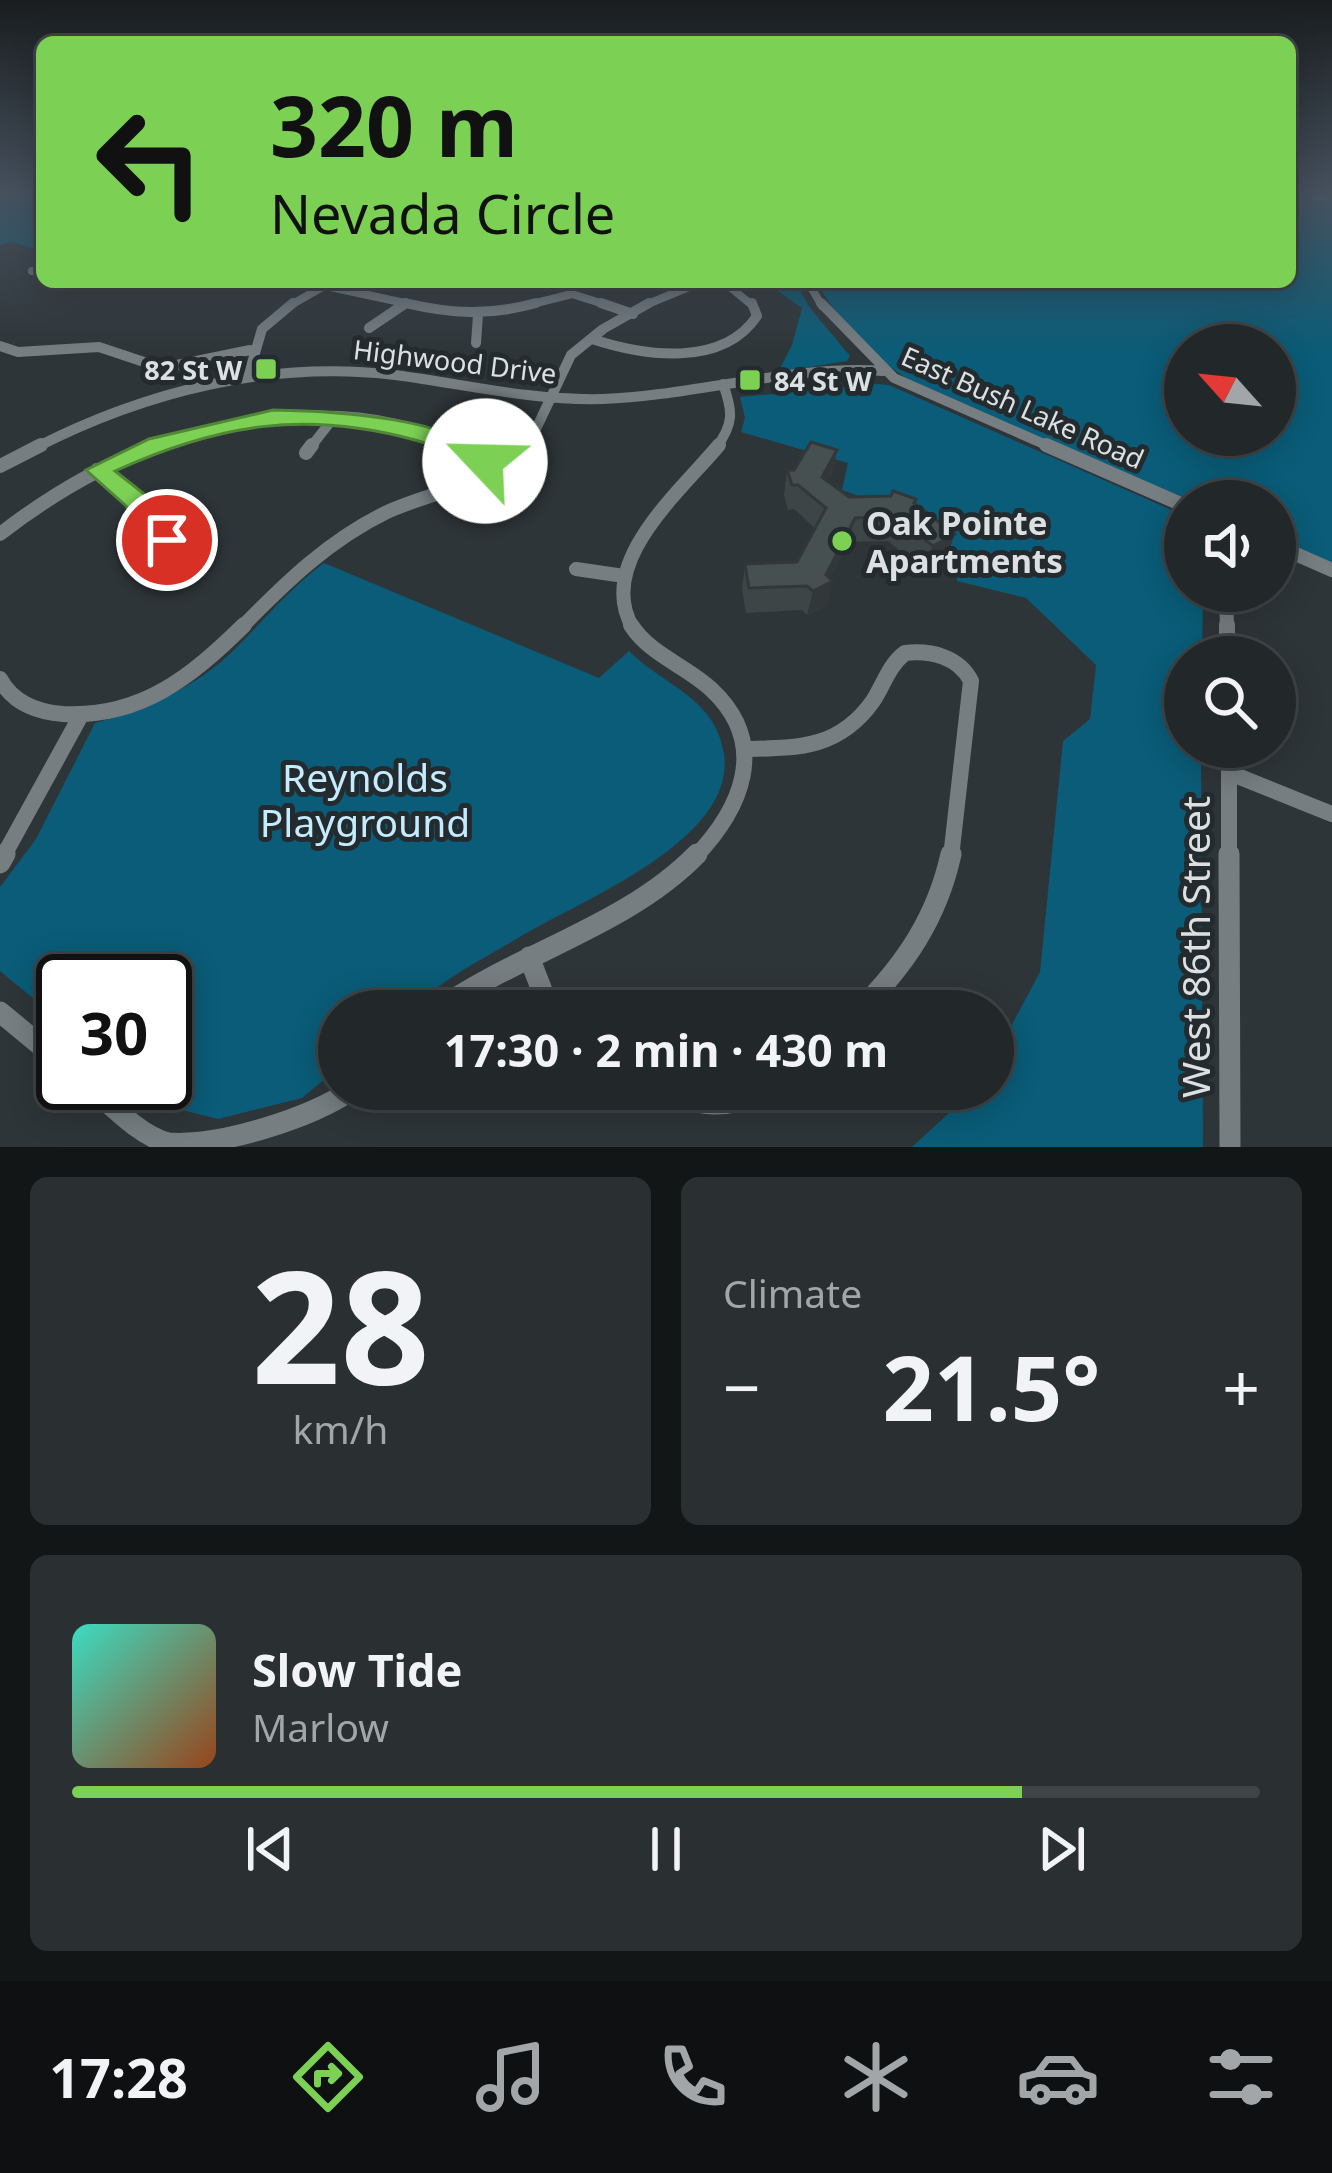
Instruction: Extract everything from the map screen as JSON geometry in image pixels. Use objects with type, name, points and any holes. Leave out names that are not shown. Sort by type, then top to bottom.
[{"type":"street","points":[[248,376],[250,350],[270,319],[320,288]]},
{"type":"street","points":[[344,288],[445,313],[478,315],[554,289],[633,314]]},
{"type":"street","points":[[0,679],[14,699],[30,708],[80,717],[149,698],[182,681],[212,661],[309,562],[374,518],[498,471],[540,434],[566,360],[633,314],[688,288]]},
{"type":"street","points":[[592,339],[636,353],[730,342],[750,330],[757,316],[751,302],[732,288]]},
{"type":"street","name":"East Bush Lake Road","points":[[812,288],[825,311],[883,370],[928,395],[1164,497]]},
{"type":"street","points":[[369,328],[407,303]]},
{"type":"street","points":[[476,343],[478,315]]},
{"type":"street","points":[[0,346],[18,352],[99,347],[162,368],[250,350]]},
{"type":"street","points":[[842,372],[861,363],[862,349]]},
{"type":"street","name":"Highwood Drive","points":[[724,388],[883,370]]},
{"type":"street","name":"Highwood Drive","points":[[0,466],[105,416],[248,376],[365,372],[478,392],[552,398],[874,376],[883,370]]},
{"type":"street","points":[[461,990],[612,914],[706,845],[721,830],[741,793],[744,749],[736,722],[713,691],[661,659],[633,629],[622,596],[624,576],[637,550],[730,428],[733,411],[724,388]]},
{"type":"street","points":[[0,534],[98,470],[157,444],[216,426],[273,417],[335,416],[430,436],[468,451],[498,471]]},
{"type":"street","points":[[306,454],[335,416]]},
{"type":"street","points":[[98,470],[134,499],[167,540]]},
{"type":"street","points":[[1296,554],[1332,570]]},
{"type":"street","points":[[576,569],[624,576]]},
{"type":"street","points":[[744,749],[808,745],[839,736],[875,697],[888,664],[902,653],[937,656],[968,672],[971,681],[952,853],[935,915],[916,951],[884,990]]},
{"type":"street","points":[[0,863],[80,717]]},
{"type":"street","name":"West 86th Street","points":[[1230,768],[1230,1147]]},
{"type":"street","points":[[1230,773],[1332,814]]},
{"type":"street","points":[[529,957],[542,990]]},
{"type":"street","points":[[0,1012],[36,1042]]},
{"type":"street","points":[[123,1110],[171,1145],[229,1147],[267,1139],[323,1110]]},
{"type":"green space","points":[[1296,248],[1332,248],[1332,564],[1296,549],[1296,480],[1164,480],[1164,493],[916,384],[859,339],[821,288],[1296,288]]},
{"type":"green space","points":[[774,288],[798,288],[850,356],[847,361],[778,372],[792,345],[802,308]]},
{"type":"green space","points":[[889,385],[1164,507],[1164,612],[1203,612],[1202,636],[1164,636],[1164,768],[1201,768],[1203,1147],[912,1147],[952,1110],[1014,1110],[1014,1021],[1040,972],[1063,741],[1090,719],[1096,665],[1026,598],[957,581],[956,556],[908,514],[842,490],[848,463],[741,432],[745,418],[740,397]]},
{"type":"green space","name":"Reynolds Playground","points":[[324,563],[599,678],[629,651],[711,719],[724,754],[721,785],[706,814],[648,865],[434,990],[318,990],[318,1085],[302,1098],[218,1119],[182,1110],[192,1110],[192,954],[36,954],[36,1001],[0,971],[0,887],[36,839],[95,723],[152,703],[205,674]]},
{"type":"building","points":[[811,442],[837,450],[822,477],[849,497],[891,496],[893,491],[916,499],[914,503],[955,534],[933,546],[896,516],[855,518],[826,575],[833,581],[813,591],[807,586],[749,588],[745,564],[797,562],[826,508],[792,485],[787,470],[794,470]]},
{"type":"place","name":"82 St W","points":[[266,369]]},
{"type":"place","name":"84 St W","points":[[750,380]]},
{"type":"place","name":"Oak Pointe Apartments","points":[[842,541]]},
{"type":"route","points":[[167,540],[134,499],[98,470],[157,444],[216,426],[273,417],[351,418],[430,436],[485,461]]}]
